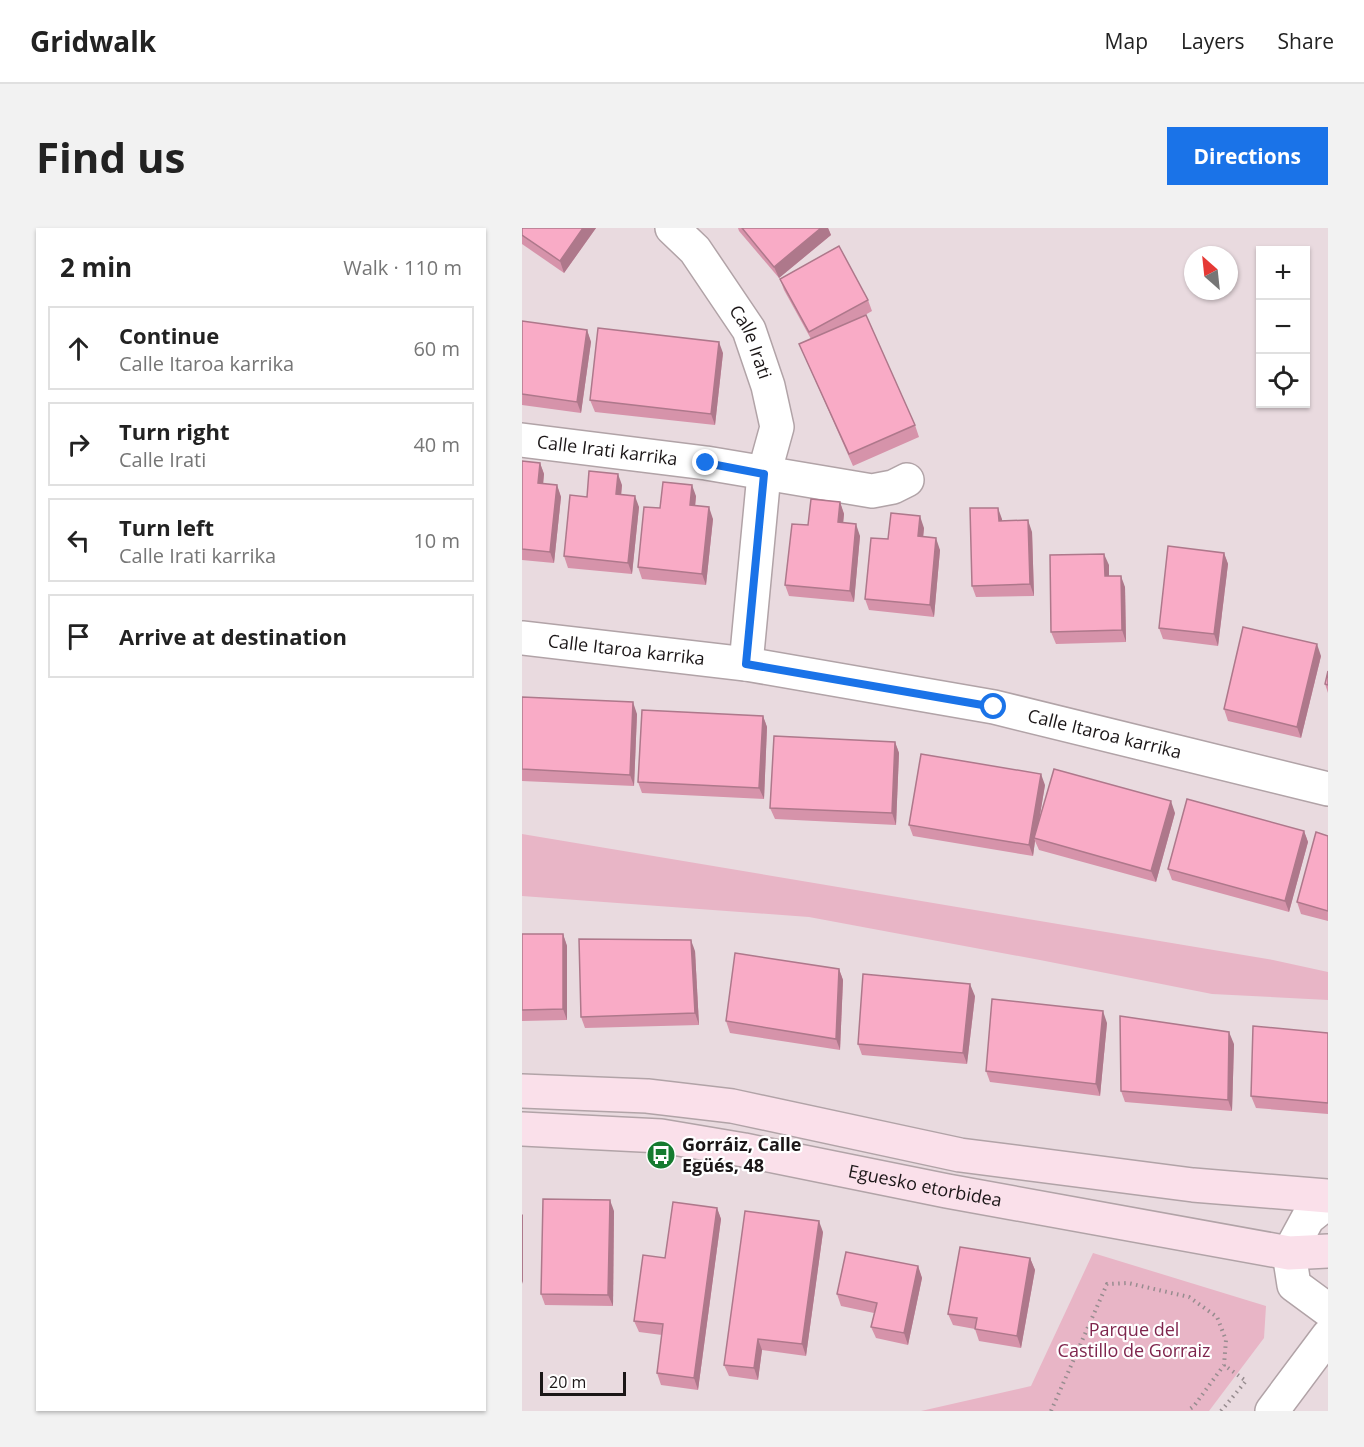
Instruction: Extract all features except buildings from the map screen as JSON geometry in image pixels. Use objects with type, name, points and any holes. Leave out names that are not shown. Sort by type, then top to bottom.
[{"type":"street","name":"Calle Irati","points":[[672,228],[695,250],[749,330],[768,386],[777,427],[764,474],[746,664]]},
{"type":"street","name":"Calle Irati karrika","points":[[522,440],[706,463],[764,474]]},
{"type":"street","points":[[764,474],[872,491],[893,487],[907,480]]},
{"type":"street","name":"Calle Itaroa karrika","points":[[522,638],[746,664],[994,707],[1328,789]]},
{"type":"street","name":"Eguesko etorbidea","points":[[522,1091],[647,1096],[732,1106],[960,1155],[1193,1185],[1328,1196]]},
{"type":"street","name":"Eguesko etorbidea","points":[[522,1129],[661,1136],[744,1149],[947,1191],[1289,1253],[1328,1251]]},
{"type":"street","points":[[1328,1202],[1308,1218],[1289,1253],[1294,1285],[1328,1310]]},
{"type":"street","points":[[1272,1411],[1328,1336]]},
{"type":"path","points":[[1051,1411],[1107,1284],[1128,1283],[1189,1297],[1217,1317],[1226,1340],[1224,1365],[1194,1406],[1187,1411]]},
{"type":"path","points":[[1221,1411],[1246,1381],[1224,1365]]},
{"type":"green space","points":[[522,834],[1273,960],[1328,972],[1328,1000],[1212,994],[809,917],[522,896]]},
{"type":"green space","name":"Parque del Castillo de Gorraiz","points":[[1093,1253],[1266,1306],[1264,1338],[1209,1411],[921,1411],[1031,1386]]},
{"type":"place","name":"Gorráiz, Calle Egüés, 48","points":[[661,1155]]},
{"type":"route","points":[[706,463],[764,474],[746,664],[994,707]]}]
